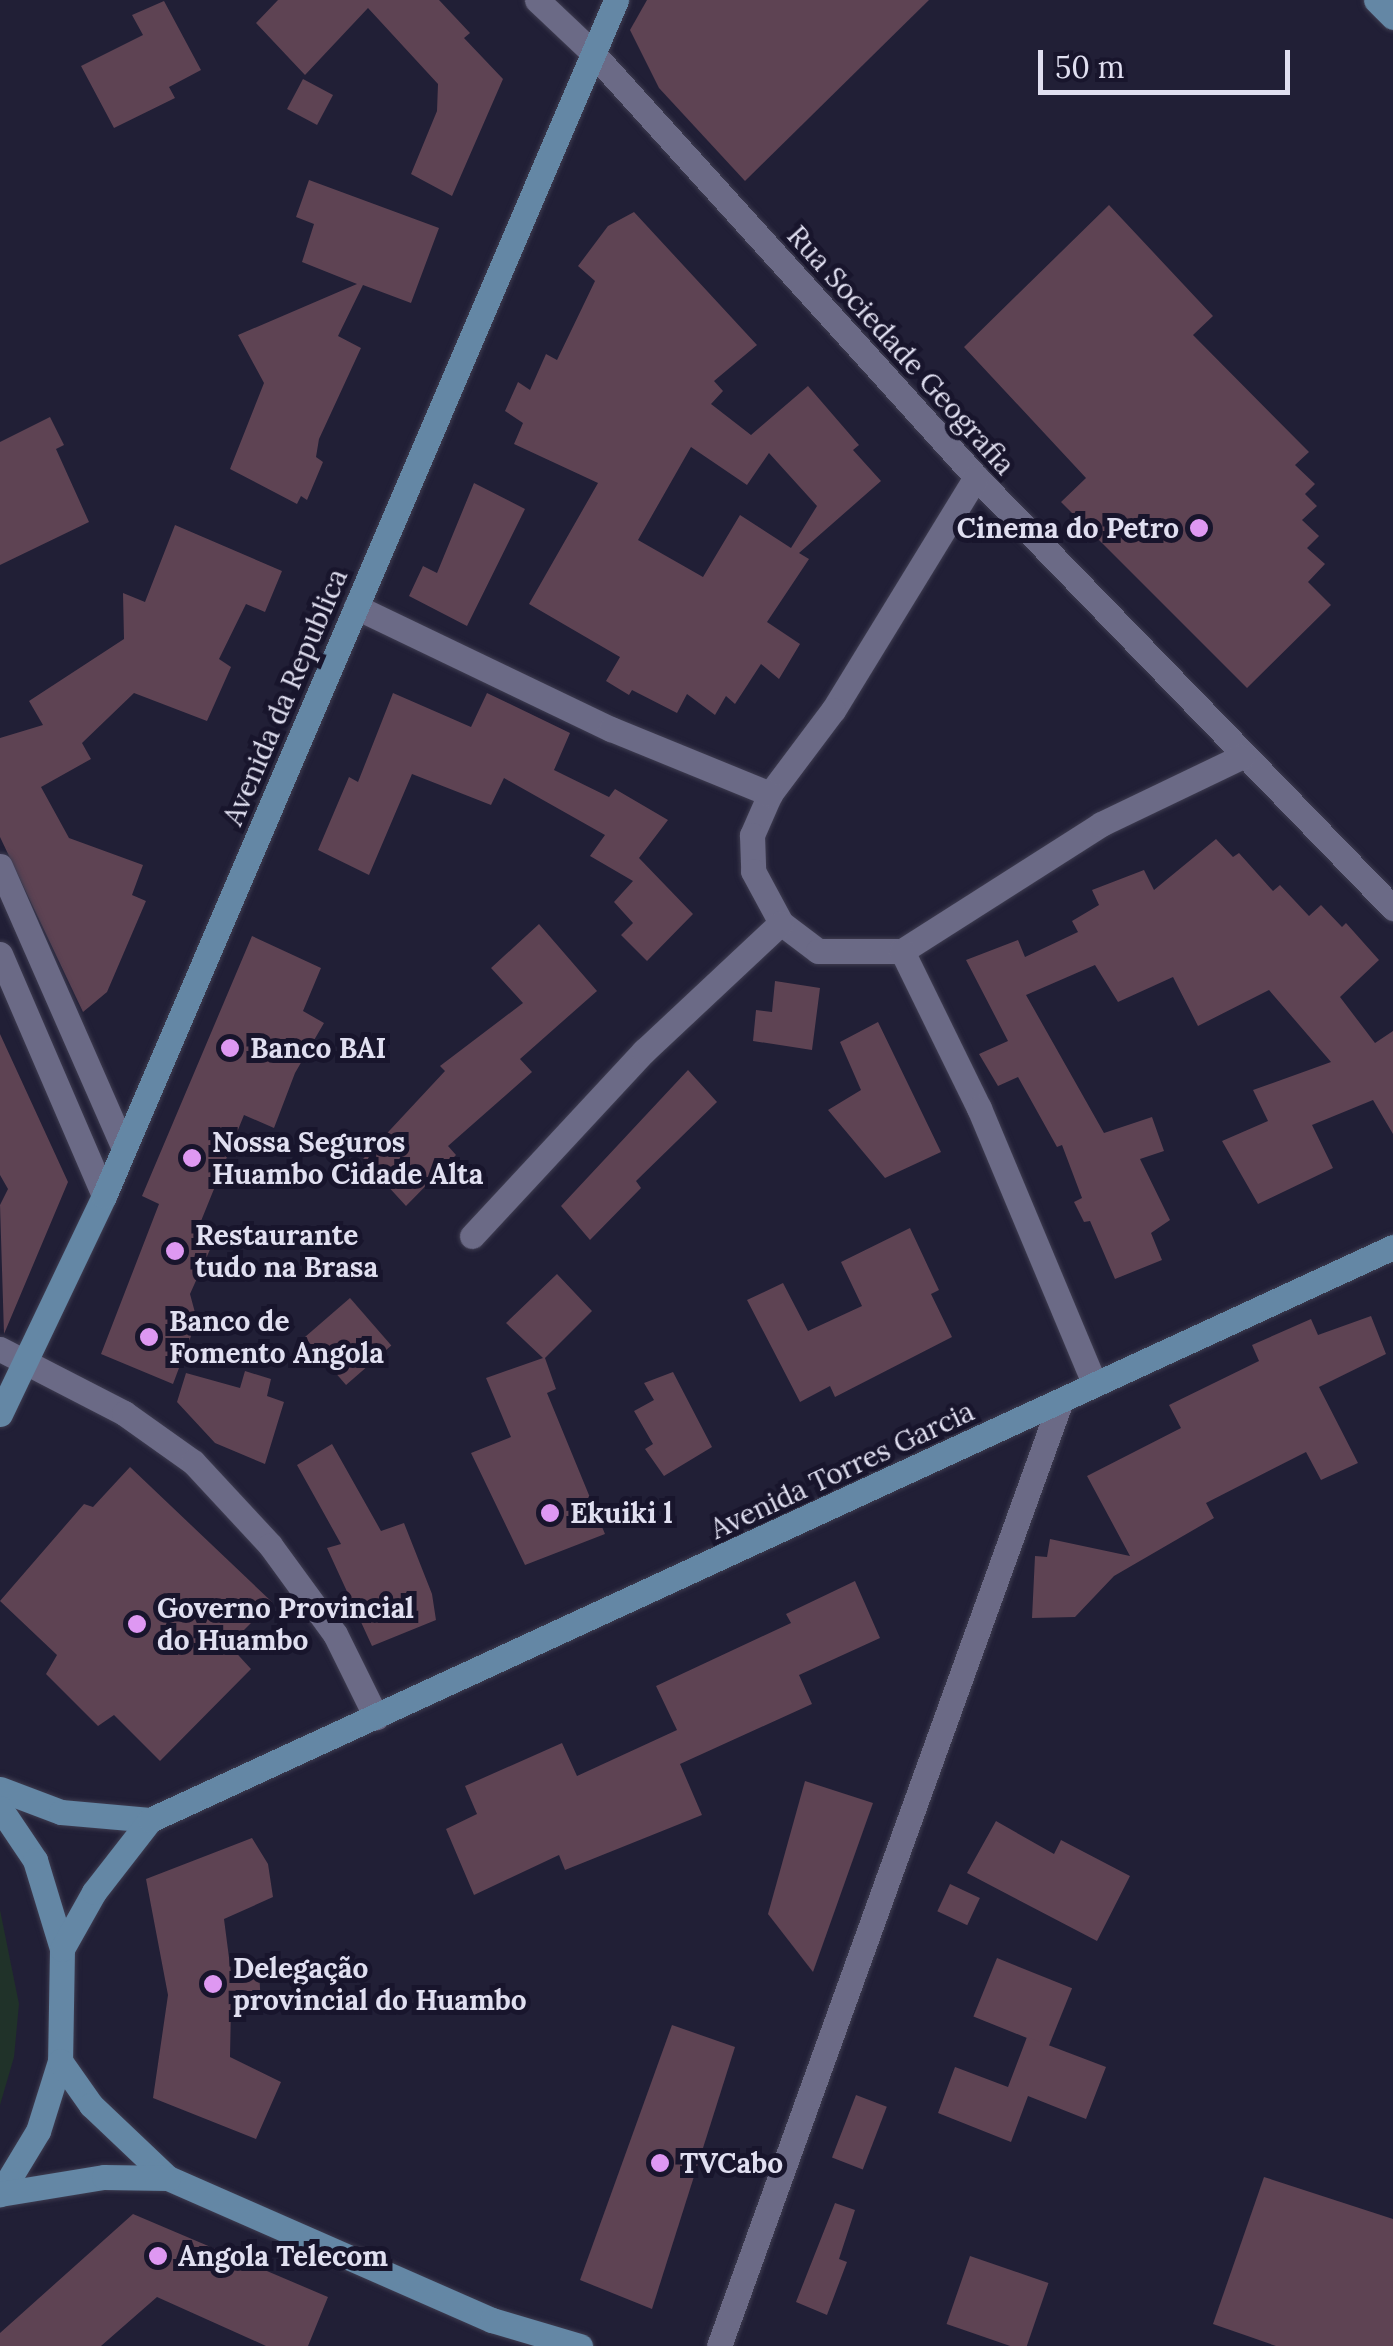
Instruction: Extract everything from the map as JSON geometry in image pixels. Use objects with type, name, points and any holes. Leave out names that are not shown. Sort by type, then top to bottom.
[{"type":"main road","name":"Avenida da Republica","points":[[0,1414],[12,1353],[104,1196],[616,0]]},
{"type":"main road","points":[[1376,0],[1393,17]]},
{"type":"main road","name":"Avenida Torres Garcia","points":[[150,1820],[1060,1404],[1094,1384],[1393,1247]]},
{"type":"main road","points":[[0,1788],[62,1812],[150,1820]]},
{"type":"main road","points":[[0,1808],[34,1860],[62,1950],[60,2061],[38,2131],[0,2194]]},
{"type":"main road","points":[[62,1950],[94,1892],[150,1820]]},
{"type":"main road","points":[[60,2061],[91,2105],[168,2178],[492,2320],[580,2346]]},
{"type":"main road","points":[[0,2194],[104,2177],[168,2178]]},
{"type":"street","name":"Rua Sociedade Geografia","points":[[536,0],[592,52],[976,478],[1393,908]]},
{"type":"street","points":[[976,478],[833,710],[770,794],[752,835],[753,871],[781,923],[818,951],[902,951],[1101,824],[1243,756]]},
{"type":"street","points":[[356,607],[610,730],[770,794]]},
{"type":"street","points":[[0,866],[124,1146]]},
{"type":"street","points":[[472,1236],[644,1052],[781,923]]},
{"type":"street","points":[[902,951],[979,1108],[1094,1384]]},
{"type":"street","points":[[0,954],[104,1196]]},
{"type":"street","points":[[12,1353],[124,1413],[193,1462],[270,1545],[335,1634],[376,1717]]},
{"type":"street","points":[[719,2346],[1060,1404]]},
{"type":"green space","points":[[0,1910],[19,2004],[14,2057],[0,2105]]},
{"type":"building","points":[[278,0],[439,0],[470,33],[464,38],[503,79],[452,196],[411,174],[437,111],[438,84],[368,8],[305,75],[256,23]]},
{"type":"building","points":[[647,0],[929,0],[745,181],[659,88],[630,30]]},
{"type":"building","points":[[164,1],[201,70],[169,87],[175,98],[114,128],[81,66],[143,35],[132,15]]},
{"type":"building","points":[[303,79],[333,95],[317,125],[287,109]]},
{"type":"building","points":[[309,180],[439,228],[411,303],[363,285],[338,336],[361,348],[319,439],[316,457],[323,462],[307,500],[301,496],[297,504],[230,469],[264,383],[238,335],[357,284],[302,262],[314,224],[296,217]]},
{"type":"building","points":[[1109,205],[1213,316],[1193,335],[1309,452],[1295,465],[1315,484],[1305,494],[1317,506],[1302,520],[1319,536],[1307,548],[1325,564],[1308,582],[1331,605],[1247,688],[1061,502],[1086,478],[964,347]]},
{"type":"building","points":[[634,212],[757,345],[714,381],[723,391],[711,404],[751,435],[808,386],[859,445],[853,450],[881,481],[799,553],[809,559],[767,622],[800,644],[779,679],[761,664],[735,704],[726,696],[715,715],[687,694],[677,713],[632,690],[629,695],[606,681],[620,657],[529,604],[598,483],[514,444],[523,423],[505,411],[518,382],[530,390],[546,354],[557,360],[595,281],[578,266],[608,226]],"holes":[[[691,447],[747,485],[769,453],[817,506],[791,548],[740,515],[703,577],[638,540]]]},
{"type":"building","points":[[50,417],[64,445],[56,449],[89,522],[0,565],[0,442]]},
{"type":"building","points":[[474,483],[525,509],[467,626],[409,596],[423,566],[437,573]]},
{"type":"building","points":[[175,525],[282,571],[265,612],[246,604],[219,659],[231,667],[207,721],[134,693],[82,743],[91,759],[41,787],[69,838],[143,865],[132,895],[146,901],[107,992],[83,1012],[0,837],[0,738],[43,725],[29,701],[124,639],[123,593],[145,602]]},
{"type":"building","points":[[393,693],[471,727],[487,693],[570,733],[554,770],[609,797],[615,789],[668,820],[639,858],[693,914],[647,961],[621,935],[633,923],[614,902],[633,881],[590,856],[605,835],[504,778],[491,805],[412,774],[369,875],[318,850],[349,777],[358,782]]},
{"type":"building","points":[[1216,839],[1233,857],[1239,853],[1273,891],[1280,885],[1309,916],[1321,905],[1342,927],[1346,923],[1379,960],[1340,997],[1375,1043],[1393,1031],[1393,1134],[1373,1100],[1312,1125],[1333,1168],[1258,1204],[1222,1141],[1268,1121],[1253,1090],[1331,1062],[1269,990],[1198,1026],[1173,977],[1118,1002],[1095,965],[1026,995],[1104,1133],[1152,1117],[1164,1151],[1140,1159],[1170,1220],[1151,1233],[1162,1260],[1115,1279],[1090,1221],[1084,1222],[1074,1202],[1082,1198],[1062,1145],[1057,1147],[1018,1077],[998,1086],[979,1054],[1008,1041],[966,960],[1018,940],[1025,957],[1078,932],[1072,921],[1099,905],[1092,890],[1144,870],[1154,890]]},
{"type":"building","points":[[539,924],[597,991],[520,1059],[532,1072],[448,1146],[456,1155],[406,1206],[363,1159],[445,1071],[440,1066],[523,1003],[491,968]]},
{"type":"building","points":[[252,936],[321,968],[303,1011],[324,1023],[295,1073],[274,1128],[244,1115],[199,1226],[217,1234],[190,1294],[197,1320],[173,1384],[101,1354],[159,1204],[142,1196]]},
{"type":"building","points":[[775,981],[820,988],[812,1050],[753,1041],[756,1010],[772,1012]]},
{"type":"building","points":[[878,1022],[941,1152],[885,1178],[828,1110],[861,1090],[840,1042]]},
{"type":"building","points":[[0,1034],[68,1182],[4,1334],[0,1205],[8,1189],[0,1175]]},
{"type":"building","points":[[688,1070],[717,1102],[636,1181],[641,1188],[590,1240],[561,1206]]},
{"type":"building","points":[[910,1228],[939,1290],[931,1294],[952,1337],[835,1397],[830,1386],[800,1402],[747,1300],[783,1283],[808,1331],[862,1306],[841,1262]]},
{"type":"building","points":[[557,1274],[592,1311],[545,1358],[556,1389],[547,1393],[605,1534],[525,1565],[471,1453],[511,1437],[486,1378],[543,1358],[506,1323]]},
{"type":"building","points":[[350,1298],[391,1346],[346,1385],[305,1337]]},
{"type":"building","points":[[1371,1316],[1386,1354],[1319,1387],[1358,1463],[1321,1480],[1306,1452],[1206,1503],[1214,1518],[1114,1576],[1075,1617],[1032,1618],[1035,1556],[1047,1557],[1050,1539],[1130,1556],[1087,1476],[1181,1428],[1169,1405],[1259,1361],[1252,1345],[1311,1319],[1318,1335]]},
{"type":"building","points":[[245,1371],[271,1379],[267,1396],[284,1402],[265,1464],[215,1443],[177,1402],[186,1373],[240,1388]]},
{"type":"building","points":[[673,1372],[712,1447],[664,1476],[645,1449],[653,1444],[634,1411],[654,1400],[644,1383]]},
{"type":"building","points":[[332,1444],[381,1531],[404,1523],[432,1594],[436,1620],[372,1646],[327,1548],[341,1544],[297,1465]]},
{"type":"building","name":"Governo Provincial do Huambo","points":[[130,1467],[272,1602],[229,1645],[251,1669],[160,1761],[114,1715],[98,1726],[46,1674],[57,1655],[0,1601],[84,1504],[93,1507]]},
{"type":"building","points":[[855,1581],[880,1638],[799,1675],[812,1704],[680,1764],[702,1815],[565,1870],[559,1855],[474,1895],[446,1829],[477,1814],[465,1786],[562,1743],[577,1776],[677,1730],[656,1686],[791,1623],[786,1614]]},
{"type":"building","points":[[805,1781],[873,1803],[813,1972],[768,1914]]},
{"type":"building","points":[[996,1821],[1054,1854],[1061,1840],[1130,1876],[1097,1941],[967,1873]]},
{"type":"building","name":"Delegação provincial do Huambo","points":[[252,1838],[268,1864],[273,1897],[224,1919],[231,1973],[259,1971],[261,2005],[231,2005],[230,2057],[281,2082],[256,2139],[153,2098],[168,1995],[146,1879]]},
{"type":"building","points":[[950,1884],[980,1898],[967,1925],[937,1911]]},
{"type":"building","points":[[997,1958],[1072,1988],[1049,2047],[973,2016]]},
{"type":"building","name":"TVCabo","points":[[672,2025],[735,2047],[652,2309],[580,2280]]},
{"type":"building","points":[[1027,2037],[1106,2067],[1086,2119],[1028,2096],[1011,2142],[938,2113],[955,2067],[1008,2087]]},
{"type":"building","points":[[856,2095],[887,2107],[863,2169],[832,2158]]},
{"type":"building","points":[[1264,2177],[1393,2219],[1393,2346],[1276,2346],[1213,2324]]},
{"type":"building","points":[[835,2203],[855,2210],[839,2259],[847,2262],[827,2315],[796,2302]]},
{"type":"building","name":"Angola Telecom","points":[[133,2214],[328,2297],[308,2346],[266,2346],[157,2297],[101,2346],[0,2346],[0,2333]]},
{"type":"building","points":[[970,2256],[1048,2283],[1027,2346],[1010,2346],[947,2324]]},
{"type":"place","name":"Cinema do Petro","points":[[1199,528]]},
{"type":"place","name":"Banco BAI","points":[[230,1048]]},
{"type":"place","name":"Nossa Seguros Huambo Cidade Alta","points":[[192,1158]]},
{"type":"place","name":"Restaurante tudo na Brasa","points":[[175,1251]]},
{"type":"place","name":"Banco de Fomento Angola","points":[[149,1337]]},
{"type":"place","name":"Ekuiki l","points":[[550,1513]]},
{"type":"place","name":"Governo Provincial do Huambo","points":[[137,1624]]},
{"type":"place","name":"Delegação provincial do Huambo","points":[[213,1984]]},
{"type":"place","name":"TVCabo","points":[[660,2163]]},
{"type":"place","name":"Angola Telecom","points":[[158,2256]]}]
